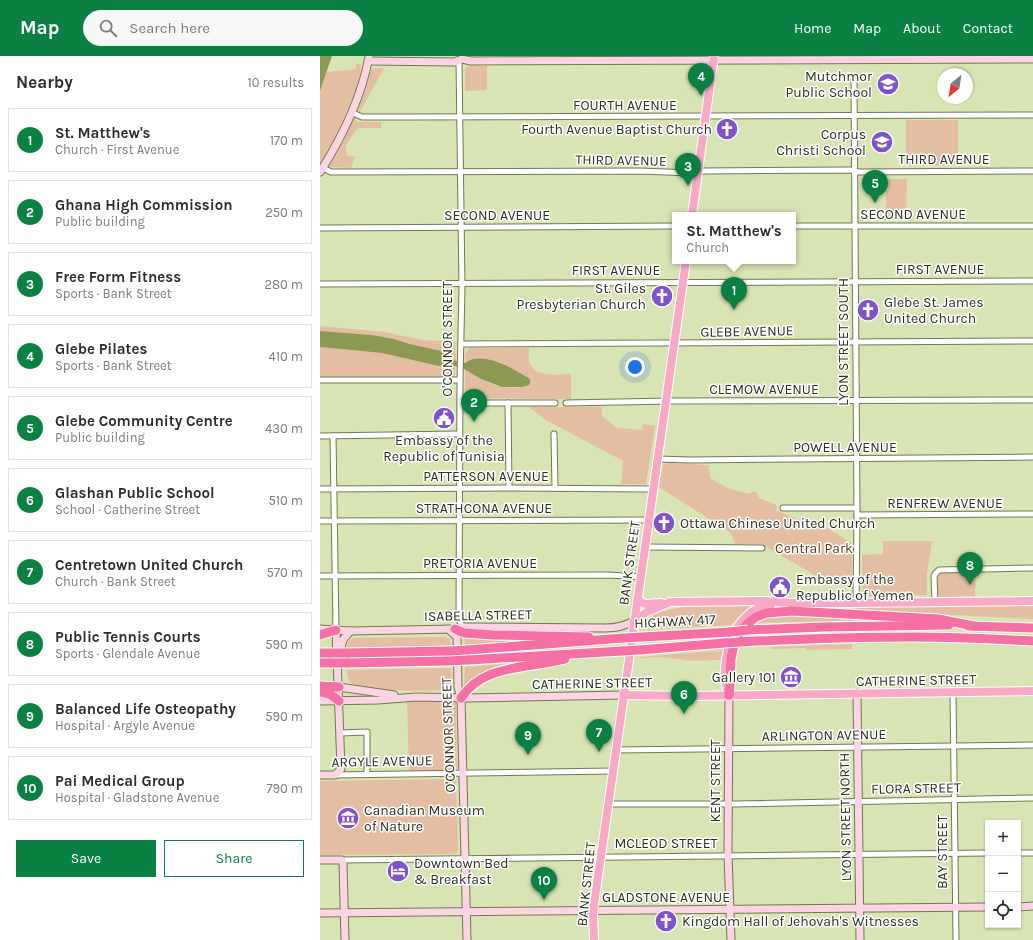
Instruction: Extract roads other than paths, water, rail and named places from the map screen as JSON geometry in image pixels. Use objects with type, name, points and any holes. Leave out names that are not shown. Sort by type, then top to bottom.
[{"type":"highway","points":[[729,695],[731,659],[735,640],[746,624],[756,617],[767,613],[792,611],[938,619],[974,626]]},
{"type":"highway","name":"HIGHWAY 417","points":[[320,653],[333,658],[347,653],[448,656],[467,650],[748,630],[869,626],[974,626],[1033,628]]},
{"type":"highway","points":[[456,628],[464,633],[493,635],[582,636],[608,639]]},
{"type":"highway","points":[[320,635],[336,630]]},
{"type":"highway","points":[[320,663],[333,658],[347,663],[448,656],[468,660],[805,639],[914,637],[974,638],[1033,642]]},
{"type":"highway","points":[[461,698],[466,690],[477,681],[497,671],[600,652]]},
{"type":"highway","points":[[320,686],[339,688]]},
{"type":"highway","points":[[320,692],[330,694],[339,701]]},
{"type":"main road","points":[[324,170],[353,113],[362,88],[369,58],[459,62],[462,59],[521,58],[1033,59]]},
{"type":"main road","points":[[692,212],[714,58]]},
{"type":"main road","name":"BANK STREET","points":[[594,940],[593,911],[641,577],[652,489],[658,459],[686,264]]},
{"type":"main road","points":[[637,600],[645,604],[670,602],[765,601],[792,603],[856,603],[1033,601]]},
{"type":"main road","points":[[634,621],[647,612],[670,602]]},
{"type":"main road","points":[[729,695],[726,687],[727,658],[732,636],[738,626],[749,614],[762,606],[792,603]]},
{"type":"main road","name":"ISABELLA STREET","points":[[320,629],[350,631],[456,628],[605,628],[628,625],[634,621]]},
{"type":"main road","name":"O'CONNOR STREET","points":[[456,628],[458,687],[461,698],[467,940]]},
{"type":"main road","points":[[335,775],[341,769],[339,688],[333,658],[336,630]]},
{"type":"main road","points":[[333,658],[350,631]]},
{"type":"main road","points":[[339,688],[379,694],[416,697]]},
{"type":"main road","name":"CATHERINE STREET","points":[[320,701],[416,697],[461,698],[1033,691]]},
{"type":"main road","name":"LYON STREET NORTH","points":[[857,693],[860,940]]},
{"type":"main road","name":"KENT STREET","points":[[729,695],[728,855],[731,940]]},
{"type":"main road","name":"ARGYLE AVENUE","points":[[320,775],[335,775]]},
{"type":"main road","name":"MCLEOD STREET","points":[[320,860],[342,860]]},
{"type":"main road","points":[[342,860],[345,940]]},
{"type":"main road","points":[[1021,907],[1033,906]]},
{"type":"main road","name":"GLADSTONE AVENUE","points":[[320,913],[985,907]]},
{"type":"street","points":[[460,74],[463,64],[472,59]]},
{"type":"street","name":"O'CONNOR STREET","points":[[456,628],[460,624],[458,575],[461,283],[459,62]]},
{"type":"street","name":"LYON STREET SOUTH","points":[[854,80],[857,508],[856,603]]},
{"type":"street","name":"FOURTH AVENUE","points":[[353,113],[362,117],[1033,115]]},
{"type":"street","name":"THIRD AVENUE","points":[[324,170],[331,172],[639,171],[692,173],[1033,171]]},
{"type":"street","name":"SECOND AVENUE","points":[[320,228],[672,226]]},
{"type":"street","name":"SECOND AVENUE","points":[[796,226],[1033,226]]},
{"type":"street","name":"FIRST AVENUE","points":[[320,284],[1033,280]]},
{"type":"street","name":"GLEBE AVENUE","points":[[460,344],[1033,341]]},
{"type":"street","points":[[320,380],[460,380]]},
{"type":"street","name":"CLEMOW AVENUE","points":[[566,403],[689,401],[1033,400]]},
{"type":"street","points":[[460,403],[555,403]]},
{"type":"street","points":[[508,403],[509,488]]},
{"type":"street","points":[[320,436],[460,434]]},
{"type":"street","points":[[554,434],[555,488]]},
{"type":"street","points":[[333,436],[336,630]]},
{"type":"street","name":"POWELL AVENUE","points":[[658,459],[1033,457]]},
{"type":"street","name":"PATTERSON AVENUE","points":[[320,489],[652,489]]},
{"type":"street","points":[[783,508],[857,508]]},
{"type":"street","name":"RENFREW AVENUE","points":[[857,515],[1033,514]]},
{"type":"street","name":"STRATHCONA AVENUE","points":[[320,521],[648,520]]},
{"type":"street","points":[[645,547],[762,548]]},
{"type":"street","points":[[935,602],[934,576],[939,570],[1033,568]]},
{"type":"street","name":"PRETORIA AVENUE","points":[[320,576],[608,575],[641,577]]},
{"type":"street","name":"BAY STREET","points":[[953,692],[956,940]]},
{"type":"street","points":[[340,732],[367,732],[367,774]]},
{"type":"street","name":"ARLINGTON AVENUE","points":[[616,750],[1033,745]]},
{"type":"street","name":"ARGYLE AVENUE","points":[[335,775],[613,771]]},
{"type":"street","name":"FLORA STREET","points":[[608,804],[1033,798]]},
{"type":"street","name":"MCLEOD STREET","points":[[342,860],[985,852]]},
{"type":"street","points":[[1021,853],[1033,853]]},
{"type":"place","name":"Mutchmor Public School","points":[[888,84]]},
{"type":"place","name":"Glebe Pilates","points":[[701,96]]},
{"type":"place","name":"Fourth Avenue Baptist Church","points":[[727,129]]},
{"type":"place","name":"Corpus Christi School","points":[[882,142]]},
{"type":"place","name":"Free Form Fitness","points":[[688,186]]},
{"type":"place","name":"Glebe Community Centre","points":[[875,203]]},
{"type":"place","name":"St. Giles Presbyterian Church","points":[[662,296]]},
{"type":"place","name":"St. Matthew's","points":[[734,310]]},
{"type":"place","name":"Glebe St. James United Church","points":[[868,310]]},
{"type":"place","name":"Embassy of the Republic of Tunisia","points":[[444,418]]},
{"type":"place","name":"Ghana High Commission","points":[[474,422]]},
{"type":"place","name":"Ottawa Chinese United Church","points":[[664,523]]},
{"type":"place","name":"Public Tennis Courts","points":[[970,585]]},
{"type":"place","name":"Embassy of the Republic of Yemen","points":[[780,587]]},
{"type":"place","name":"Gallery 101","points":[[791,677]]},
{"type":"place","name":"Glashan Public School","points":[[684,714]]},
{"type":"place","name":"Centretown United Church","points":[[599,752]]},
{"type":"place","name":"Balanced Life Osteopathy","points":[[528,755]]},
{"type":"place","name":"Canadian Museum of Nature","points":[[348,818]]},
{"type":"place","name":"Downtown Bed & Breakfast","points":[[398,871]]},
{"type":"place","name":"Pai Medical Group","points":[[544,900]]},
{"type":"place","name":"Kingdom Hall of Jehovah's Witnesses","points":[[666,921]]},
{"type":"park label","name":"Central Park","points":[[814,548]]}]
